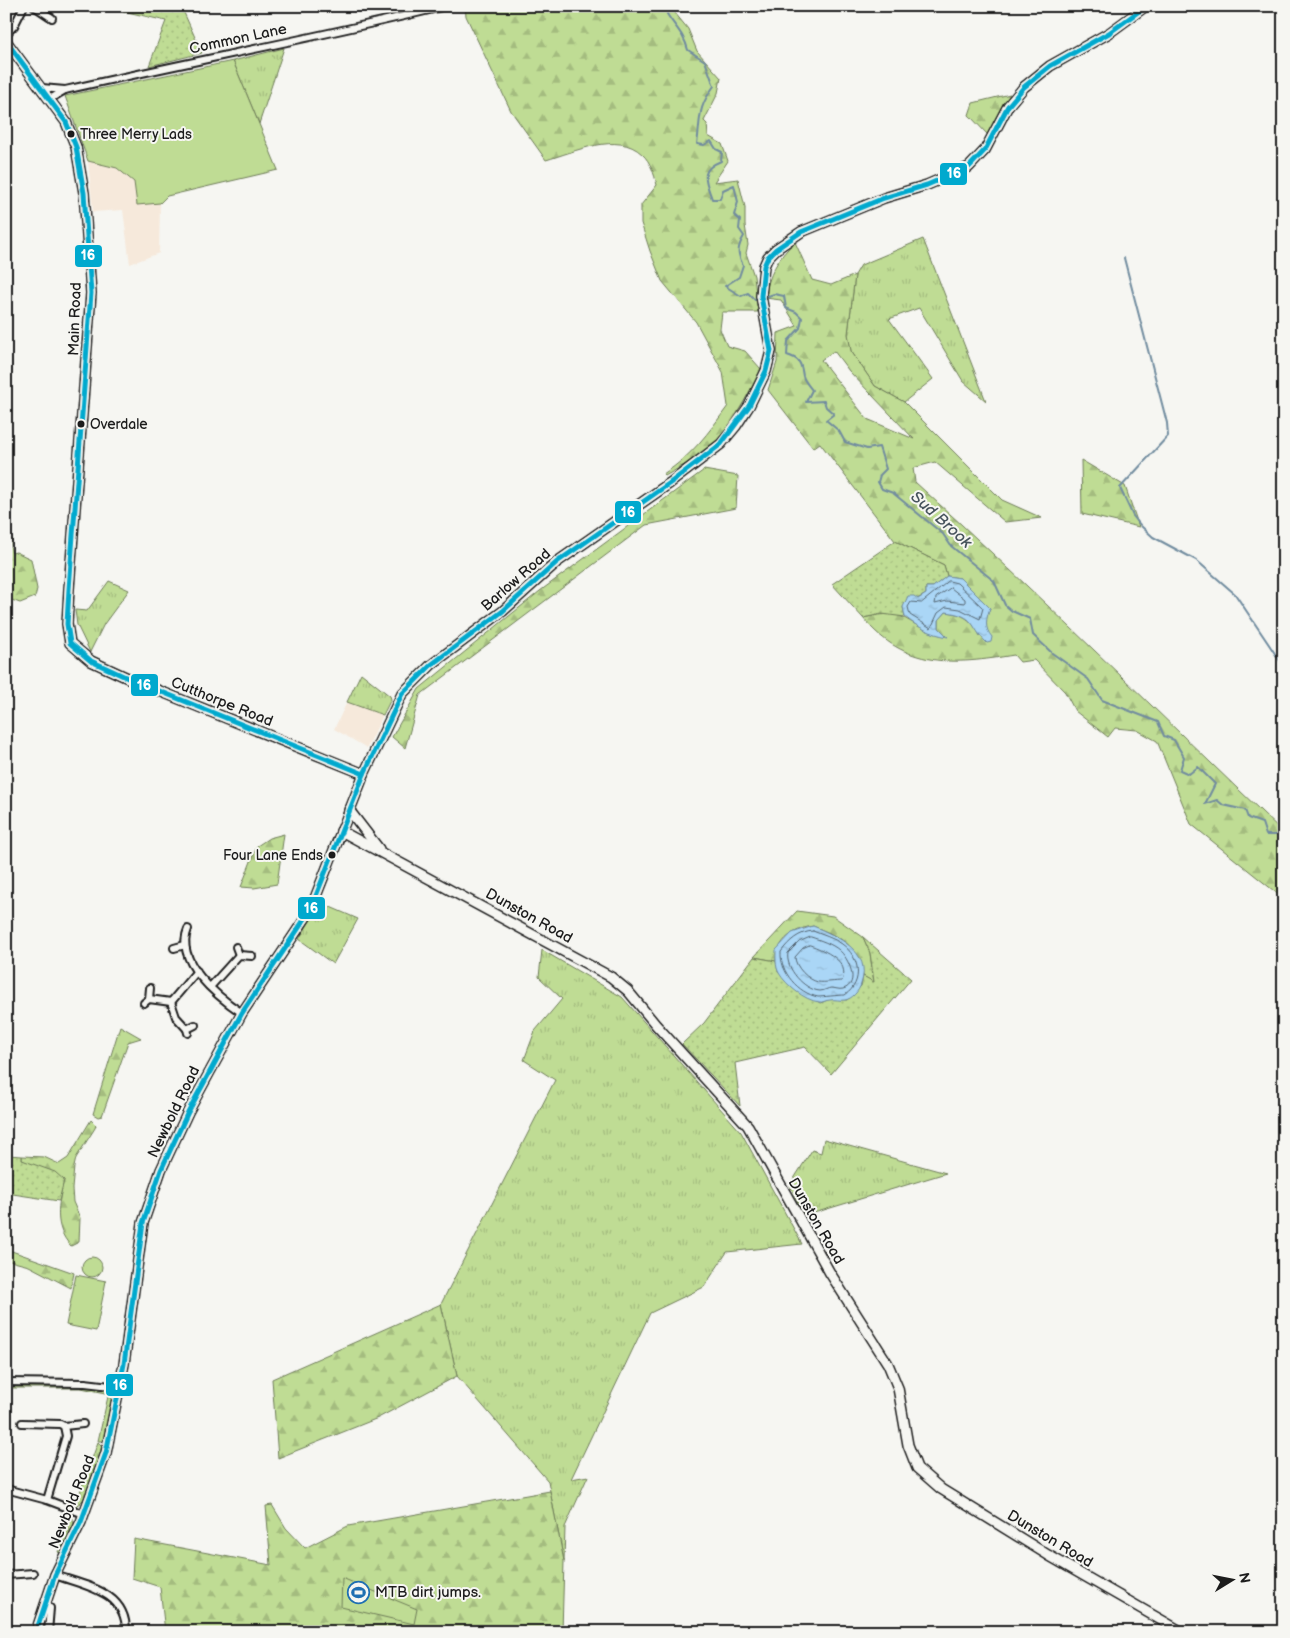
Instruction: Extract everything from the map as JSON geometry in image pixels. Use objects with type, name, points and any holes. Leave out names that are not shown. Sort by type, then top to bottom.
[{"type":"main road","name":"Barlow Road","points":[[364,774],[398,701],[413,680],[504,611],[556,562],[670,483],[721,444],[749,406],[766,371],[770,351],[769,334],[761,296],[764,266],[768,257],[776,249],[801,232],[884,198],[927,185],[969,167],[984,150],[1008,106],[1024,87],[1050,66],[1109,33],[1146,6]]},
{"type":"main road","name":"Main Road","points":[[6,41],[66,122],[76,147],[81,169],[91,293],[67,624],[70,643],[74,649]]},
{"type":"main road","name":"Cutthorpe Road","points":[[74,649],[91,660],[130,679],[364,774]]},
{"type":"main road","name":"Newbold Road","points":[[36,1632],[56,1575],[84,1514],[106,1453],[119,1387],[143,1223],[161,1170],[188,1112],[242,1013],[310,910],[364,774]]},
{"type":"main road","name":"Dunston Road","points":[[349,810],[380,851]]},
{"type":"main road","name":"Dunston Road","points":[[341,831],[611,977],[628,991],[656,1025],[748,1126],[830,1273],[888,1364],[898,1388],[908,1445],[917,1468],[941,1489],[1048,1555],[1182,1632]]},
{"type":"street","points":[[6,34],[14,26],[24,6]]},
{"type":"street","points":[[34,6],[52,18]]},
{"type":"street","name":"Common Lane","points":[[42,88],[65,90],[259,46],[354,28],[446,6]]},
{"type":"street","name":"Common Lane","points":[[50,99],[65,90]]},
{"type":"street","points":[[188,929],[185,945],[187,956],[197,972],[227,1003],[242,1013]]},
{"type":"street","points":[[174,948],[185,945]]},
{"type":"street","points":[[236,948],[239,955]]},
{"type":"street","points":[[211,986],[239,955]]},
{"type":"street","points":[[239,955],[252,956]]},
{"type":"street","points":[[171,1002],[197,972]]},
{"type":"street","points":[[150,988],[146,1001],[171,1002]]},
{"type":"street","points":[[171,1002],[176,1017],[187,1031],[195,1025]]},
{"type":"street","points":[[6,1382],[85,1383],[119,1387]]},
{"type":"street","points":[[22,1423],[60,1424],[64,1426],[83,1424]]},
{"type":"street","points":[[48,1500],[66,1436],[64,1426]]},
{"type":"street","points":[[6,1500],[8,1489],[48,1500],[84,1514]]},
{"type":"street","points":[[6,1575],[33,1573]]},
{"type":"street","points":[[56,1575],[104,1592],[113,1598],[125,1619],[126,1632]]},
{"type":"street","points":[[48,1632],[50,1608]]},
{"type":"shaded area","points":[[88,161],[117,168],[134,182],[137,205],[160,203],[159,253],[130,264],[123,210],[93,212]]},
{"type":"shaded area","points":[[347,702],[383,715],[367,748],[334,729]]},
{"type":"green space","points":[[127,6],[181,6],[202,53],[149,66],[166,21],[123,11]]},
{"type":"green space","points":[[465,6],[674,6],[675,13],[688,29],[697,51],[721,78],[718,93],[704,121],[707,124],[708,136],[722,144],[728,161],[714,182],[738,179],[745,207],[748,245],[746,253],[754,276],[758,312],[722,312],[720,329],[727,346],[745,351],[761,369],[737,414],[719,438],[701,455],[665,476],[663,474],[682,460],[699,443],[728,406],[723,372],[696,322],[662,281],[641,223],[641,205],[657,185],[652,168],[642,154],[632,147],[621,144],[596,145],[546,160],[511,111],[466,16]]},
{"type":"green space","points":[[284,48],[259,124],[233,61]]},
{"type":"green space","points":[[233,61],[278,170],[167,196],[160,203],[137,205],[134,182],[117,168],[88,161],[65,96]]},
{"type":"green space","points":[[1010,94],[988,135],[969,115],[973,103]]},
{"type":"green space","points":[[923,239],[986,401],[963,381],[919,308],[889,319],[933,379],[904,402],[875,386],[851,351],[848,334],[855,275],[861,265]]},
{"type":"green space","points":[[795,242],[812,280],[831,285],[855,275],[848,334],[851,351],[875,386],[904,402],[1002,500],[1042,518],[1005,522],[935,462],[913,468],[915,482],[1055,612],[1284,833],[1284,899],[1191,824],[1157,741],[1137,730],[1115,728],[1108,737],[1075,711],[1065,692],[1034,660],[1020,662],[1014,655],[971,661],[951,661],[913,655],[896,647],[879,635],[863,618],[885,614],[896,615],[930,632],[946,636],[939,628],[939,620],[946,612],[963,616],[974,626],[980,636],[987,632],[985,620],[990,608],[960,578],[947,576],[944,565],[895,541],[820,443],[813,448],[768,390],[777,362],[778,333],[797,326],[781,300],[765,298],[775,267]],"holes":[[[834,351],[849,371],[914,439],[867,419],[821,360]]]},
{"type":"green space","points":[[1081,460],[1125,486],[1139,527],[1082,514]]},
{"type":"green space","points":[[704,470],[738,476],[736,508],[646,525],[420,695],[405,748],[392,737],[419,689],[540,591]]},
{"type":"green space","points":[[6,526],[12,539],[10,546],[12,553],[16,552],[31,559],[37,589],[35,597],[20,603],[9,599],[6,607]]},
{"type":"green space","points":[[895,541],[944,565],[947,576],[933,587],[926,587],[926,594],[903,607],[905,617],[882,614],[863,618],[832,584]]},
{"type":"green space","points":[[109,581],[129,590],[104,624],[90,652],[77,625],[75,610],[87,611]]},
{"type":"green space","points":[[361,673],[390,696],[391,699],[383,715],[347,702]]},
{"type":"green space","points":[[284,834],[277,884],[254,888],[241,887],[257,846],[269,838]]},
{"type":"green space","points":[[321,903],[358,919],[333,964],[299,939]]},
{"type":"green space","points":[[797,911],[833,916],[863,937],[870,953],[874,983],[863,976],[857,956],[846,943],[832,934],[813,926],[793,933],[783,941],[776,961],[754,957]]},
{"type":"green space","points":[[863,937],[911,979],[831,1074],[805,1047],[735,1063],[740,1106],[682,1044],[704,1023],[754,957],[776,961],[778,972],[820,1003],[830,999],[847,1000],[861,986],[863,976],[874,982],[870,953]]},
{"type":"green space","points":[[542,950],[622,997],[741,1132],[802,1244],[727,1252],[704,1287],[650,1313],[571,1479],[588,1476],[565,1527],[564,1561],[548,1481],[457,1376],[441,1304],[555,1080],[524,1060],[535,1031],[562,999],[539,977]]},
{"type":"green space","points":[[120,1026],[141,1038],[128,1042],[102,1116],[98,1117],[93,1114]]},
{"type":"green space","points":[[91,1120],[96,1125],[95,1128],[76,1158],[74,1167],[73,1202],[80,1218],[79,1242],[71,1246],[61,1231],[58,1215],[64,1180],[22,1160],[22,1156],[44,1157],[59,1164],[68,1158]]},
{"type":"green space","points":[[824,1139],[946,1173],[804,1216],[790,1185],[812,1150],[821,1153]]},
{"type":"green space","points":[[8,1155],[22,1156],[22,1160],[55,1172],[64,1180],[59,1201],[6,1193]]},
{"type":"green space","points":[[6,1249],[74,1273],[71,1288],[29,1266],[6,1260]]},
{"type":"green space","points":[[88,1257],[96,1257],[102,1263],[102,1271],[96,1277],[88,1277],[82,1271],[82,1263]]},
{"type":"green space","points":[[76,1275],[106,1281],[96,1331],[66,1325]]},
{"type":"green space","points":[[441,1304],[457,1376],[378,1418],[278,1458],[272,1379]]},
{"type":"green space","points":[[6,1385],[77,1385],[107,1390],[106,1393],[81,1388],[6,1388]]},
{"type":"green space","points":[[109,1392],[112,1399],[104,1441],[98,1441]]},
{"type":"green space","points":[[98,1442],[102,1446],[94,1480],[86,1496],[75,1506]]},
{"type":"green space","points":[[550,1491],[564,1561],[562,1632],[165,1632],[160,1587],[132,1578],[134,1539],[271,1565],[266,1506],[272,1505],[286,1528],[305,1548],[348,1526]]},
{"type":"green space","points":[[72,1515],[74,1524],[60,1553],[58,1552]]},
{"type":"green space","name":"MTB dirt jumps.","points":[[342,1578],[417,1609],[414,1624],[341,1607]]},
{"type":"water","points":[[947,576],[960,578],[990,608],[986,623],[992,637],[991,642],[987,643],[968,619],[963,616],[946,612],[939,620],[939,628],[948,637],[925,630],[905,617],[903,607],[908,596],[914,596],[918,599],[926,594],[926,587],[933,587]]},
{"type":"water","points":[[813,926],[850,946],[862,962],[861,984],[857,992],[850,998],[845,1000],[813,1001],[796,991],[779,973],[776,964],[776,950],[792,933]]},
{"type":"waterway","name":"Sud Brook","points":[[669,6],[667,14],[682,35],[688,50],[705,61],[714,86],[702,107],[697,144],[704,145],[711,141],[716,149],[722,152],[721,161],[714,164],[706,172],[706,181],[712,199],[720,199],[723,190],[734,185],[738,202],[734,215],[740,220],[739,229],[744,236],[739,250],[743,265],[739,277],[725,286],[741,296],[748,293],[755,300],[758,299]]},
{"type":"waterway","points":[[1124,258],[1167,423],[1168,436],[1120,488],[1133,516],[1141,526],[1153,537],[1196,560],[1235,594],[1284,667]]},
{"type":"waterway","name":"Sud Brook","points":[[765,297],[774,294],[784,296],[786,308],[796,312],[802,318],[800,328],[788,341],[787,355],[799,362],[804,380],[812,390],[806,402],[824,401],[826,407],[834,414],[826,420],[839,431],[845,442],[867,449],[879,447],[886,469],[880,475],[878,482],[882,489],[893,493],[943,534],[951,546],[994,581],[1005,605],[1012,611],[1030,619],[1033,635],[1052,653],[1088,679],[1102,700],[1158,722],[1164,736],[1174,740],[1184,757],[1180,770],[1189,774],[1198,767],[1215,784],[1205,804],[1217,800],[1223,805],[1245,810],[1248,818],[1262,823],[1266,835],[1283,835],[1284,848]]},
{"type":"transit line","name":"16","points":[[36,1632],[55,1575],[81,1522],[106,1453],[124,1364],[143,1223],[161,1170],[188,1112],[242,1013],[310,911],[364,774],[402,694],[431,665],[503,611],[557,562],[670,483],[721,444],[749,406],[766,371],[771,351],[761,296],[764,266],[768,257],[776,249],[801,232],[884,198],[927,185],[969,167],[985,150],[1008,106],[1024,87],[1050,66],[1109,33],[1146,6]]},
{"type":"transit line","name":"16","points":[[6,41],[66,122],[76,147],[84,193],[91,293],[69,589],[67,624],[70,643],[91,661],[130,679],[364,774]]},
{"type":"place","name":"Three Merry Lads","points":[[71,134]]},
{"type":"place","name":"Overdale","points":[[81,424]]},
{"type":"place","name":"Four Lane Ends","points":[[332,855]]},
{"type":"place","name":"MTB dirt jumps.","points":[[359,1592]]}]
